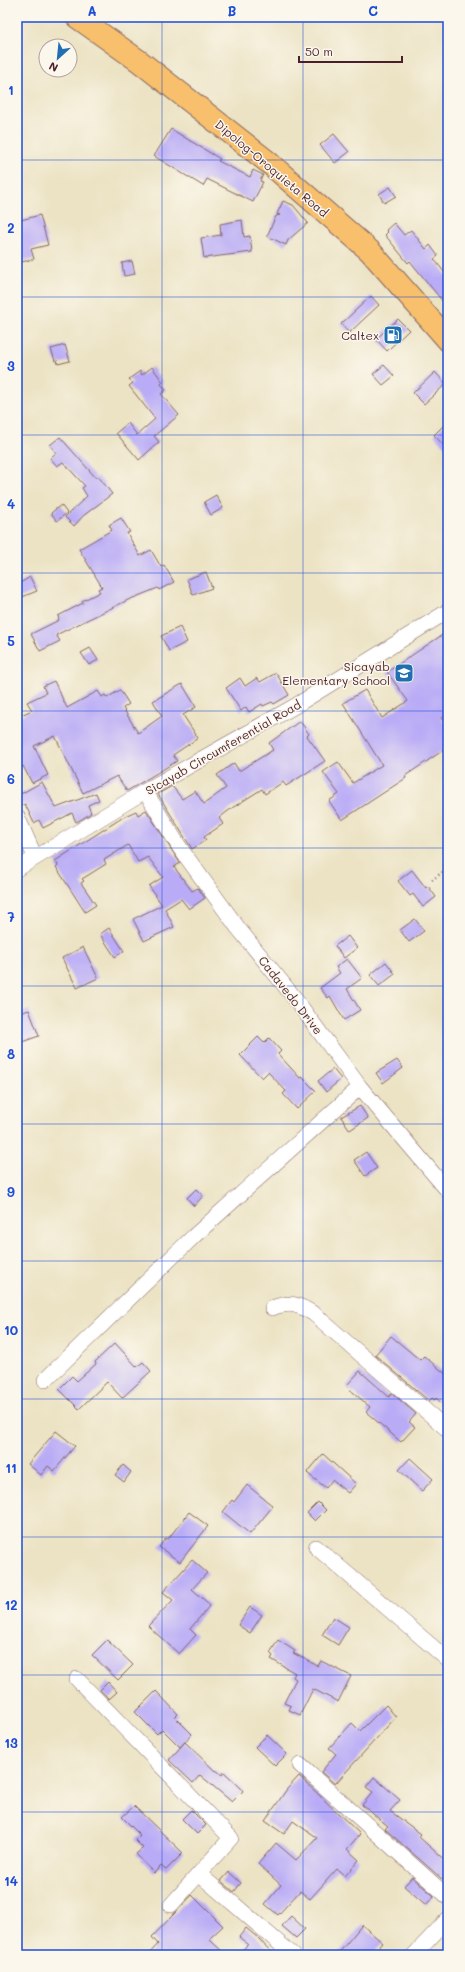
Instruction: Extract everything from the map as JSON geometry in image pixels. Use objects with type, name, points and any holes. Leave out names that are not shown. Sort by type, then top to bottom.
[{"type":"highway","name":"Dipolog-Oroquieta Road","points":[[77,17],[139,60],[262,157],[370,251],[448,340]]},
{"type":"street","name":"Sicayab Circumferential Road","points":[[17,869],[145,791],[294,706],[448,611]]},
{"type":"street","name":"Cadavedo Drive","points":[[145,791],[180,848],[207,886],[360,1087],[448,1191]]},
{"type":"street","points":[[17,816],[35,857]]},
{"type":"street","points":[[45,1380],[193,1237],[360,1087]]},
{"type":"street","points":[[272,1308],[285,1303],[302,1306],[314,1314],[448,1430]]},
{"type":"street","points":[[316,1547],[448,1660]]},
{"type":"street","points":[[77,1679],[231,1838],[171,1905]]},
{"type":"street","points":[[300,1765],[448,1897]]},
{"type":"street","points":[[200,1874],[293,1955]]},
{"type":"street","points":[[414,1955],[448,1919]]},
{"type":"path","points":[[432,880],[448,868]]},
{"type":"building","points":[[171,129],[220,159],[218,161],[250,177],[253,170],[263,175],[260,181],[263,182],[253,202],[207,179],[203,186],[154,156]]},
{"type":"building","points":[[334,134],[349,152],[335,163],[320,145]]},
{"type":"building","points":[[390,187],[396,196],[384,203],[379,194]]},
{"type":"building","points":[[283,201],[293,205],[308,223],[288,240],[286,245],[267,236],[276,216],[280,215],[277,214]]},
{"type":"building","points":[[40,215],[48,245],[31,249],[34,259],[17,263],[17,221]]},
{"type":"building","points":[[242,220],[244,237],[250,236],[252,252],[204,258],[201,238],[221,235],[220,224]]},
{"type":"building","points":[[394,223],[404,235],[411,230],[426,249],[430,245],[438,256],[434,259],[448,277],[448,308],[410,261],[408,263],[385,235],[388,232],[386,230]]},
{"type":"building","points":[[132,261],[135,274],[124,276],[122,263]]},
{"type":"building","points":[[371,296],[379,305],[349,333],[341,324]]},
{"type":"building","name":"Caltex","points":[[398,319],[409,330],[387,351],[376,339]]},
{"type":"building","points":[[65,345],[70,361],[58,364],[57,360],[55,361],[51,349]]},
{"type":"building","points":[[384,365],[394,376],[383,385],[373,374]]},
{"type":"building","points":[[152,367],[163,382],[161,384],[166,390],[161,394],[179,415],[154,436],[159,442],[139,460],[116,433],[128,423],[137,435],[155,419],[129,386],[133,383],[129,379],[140,371],[142,375]]},
{"type":"building","points":[[435,372],[446,384],[424,404],[413,393]]},
{"type":"building","points":[[448,421],[448,450],[434,435]]},
{"type":"building","points":[[60,437],[96,478],[98,476],[112,494],[83,516],[74,526],[65,517],[87,496],[82,488],[85,486],[63,462],[57,466],[50,458],[56,453],[50,445]]},
{"type":"building","points":[[216,495],[223,508],[211,515],[204,502]]},
{"type":"building","points":[[61,505],[67,513],[57,521],[51,513]]},
{"type":"building","points":[[121,518],[130,532],[127,533],[140,556],[151,550],[161,567],[164,565],[174,582],[159,590],[158,588],[128,600],[56,635],[60,641],[40,651],[31,634],[59,620],[58,616],[100,592],[98,589],[102,587],[79,549],[112,530],[109,525]]},
{"type":"building","points":[[206,572],[212,588],[193,595],[187,579]]},
{"type":"building","points":[[30,577],[37,591],[17,599],[17,585]]},
{"type":"building","points":[[180,627],[187,642],[169,651],[161,636]]},
{"type":"building","points":[[448,631],[448,714],[441,718],[448,728],[448,747],[405,776],[406,778],[342,820],[329,801],[339,794],[323,772],[338,762],[353,783],[382,765],[343,703],[365,690],[382,718],[408,701],[387,672]]},
{"type":"building","points":[[90,648],[98,660],[89,665],[81,653]]},
{"type":"building","points":[[276,673],[289,695],[274,704],[272,702],[263,706],[262,704],[249,712],[246,707],[241,711],[226,688],[240,678],[245,686],[257,678],[260,682]]},
{"type":"building","points":[[54,681],[67,708],[98,691],[102,697],[105,695],[107,698],[120,690],[129,704],[123,708],[138,733],[162,716],[153,701],[182,684],[196,707],[183,715],[198,738],[173,755],[177,761],[127,791],[117,776],[83,793],[55,736],[34,746],[48,775],[32,783],[23,766],[17,769],[17,717],[32,710],[27,702],[46,693],[43,686]]},
{"type":"building","points":[[300,721],[309,734],[307,736],[325,761],[286,786],[283,782],[265,794],[262,789],[232,808],[219,818],[223,824],[204,837],[206,840],[192,849],[158,794],[172,786],[182,799],[195,791],[204,804],[226,788],[217,775],[234,763],[239,771],[273,750],[269,743]]},
{"type":"building","points":[[42,782],[56,808],[96,793],[99,800],[88,805],[91,813],[76,822],[72,813],[43,828],[39,820],[34,823],[25,804],[21,806],[17,800],[17,796]]},
{"type":"building","points":[[146,810],[180,863],[174,867],[192,891],[198,888],[205,898],[189,909],[181,899],[165,909],[174,927],[144,941],[133,919],[162,905],[149,886],[163,877],[148,857],[138,862],[128,845],[104,860],[106,864],[82,879],[84,881],[81,883],[96,905],[85,912],[56,867],[58,865],[55,861],[125,816],[136,811],[138,815]]},
{"type":"building","points":[[412,870],[426,888],[428,886],[436,897],[423,907],[413,894],[410,896],[398,881]]},
{"type":"building","points":[[415,919],[424,931],[409,942],[400,930]]},
{"type":"building","points":[[109,928],[124,951],[115,957],[100,934]]},
{"type":"building","points":[[348,936],[357,948],[344,958],[335,946]]},
{"type":"building","points":[[83,947],[98,978],[77,988],[62,958]]},
{"type":"building","points":[[347,959],[362,978],[347,989],[360,1010],[344,1020],[330,996],[328,998],[320,988],[340,973],[336,967]]},
{"type":"building","points":[[386,962],[395,974],[379,986],[370,975]]},
{"type":"building","points":[[29,1010],[39,1036],[19,1043],[17,1037],[17,1014]]},
{"type":"building","points":[[258,1037],[264,1043],[269,1038],[281,1051],[278,1054],[300,1078],[302,1077],[316,1091],[297,1109],[283,1094],[286,1091],[268,1072],[262,1078],[240,1055]]},
{"type":"building","points":[[397,1060],[403,1068],[383,1083],[376,1073]]},
{"type":"building","points":[[333,1069],[341,1079],[326,1092],[318,1081]]},
{"type":"building","points":[[360,1106],[368,1118],[350,1130],[341,1117]]},
{"type":"building","points":[[366,1152],[377,1168],[365,1176],[354,1160]]},
{"type":"building","points":[[196,1189],[203,1196],[194,1206],[187,1198]]},
{"type":"building","points":[[391,1336],[420,1360],[424,1356],[448,1376],[448,1409],[436,1398],[435,1400],[432,1398],[429,1401],[375,1355]]},
{"type":"building","points":[[115,1343],[137,1367],[143,1362],[151,1371],[122,1398],[107,1382],[79,1409],[59,1389],[72,1376],[77,1381],[96,1364],[95,1362]]},
{"type":"building","points":[[360,1371],[389,1397],[392,1393],[416,1414],[409,1422],[415,1427],[401,1442],[366,1412],[370,1407],[346,1386]]},
{"type":"building","points":[[56,1431],[75,1446],[54,1471],[48,1466],[41,1475],[28,1464]]},
{"type":"building","points":[[323,1454],[356,1484],[348,1493],[332,1480],[326,1488],[307,1473]]},
{"type":"building","points":[[410,1458],[433,1479],[422,1491],[399,1470]]},
{"type":"building","points":[[123,1465],[131,1472],[124,1482],[115,1475]]},
{"type":"building","points":[[247,1485],[273,1506],[250,1534],[223,1512],[232,1500],[234,1502]]},
{"type":"building","points":[[318,1502],[326,1510],[315,1521],[307,1513]]},
{"type":"building","points":[[189,1512],[208,1526],[180,1562],[159,1547],[166,1538],[168,1539]]},
{"type":"building","points":[[192,1560],[207,1573],[192,1589],[210,1605],[190,1629],[196,1635],[179,1654],[148,1626],[173,1600],[163,1592]]},
{"type":"building","points":[[250,1607],[262,1615],[250,1633],[238,1625]]},
{"type":"building","points":[[333,1617],[349,1627],[338,1645],[322,1635]]},
{"type":"building","points":[[107,1640],[133,1665],[118,1680],[92,1655]]},
{"type":"building","points":[[278,1640],[295,1651],[293,1653],[318,1666],[321,1661],[351,1676],[338,1702],[313,1689],[300,1715],[289,1710],[291,1706],[284,1703],[296,1679],[293,1677],[295,1673],[271,1659],[273,1656],[270,1653]]},
{"type":"building","points":[[108,1682],[117,1692],[109,1699],[100,1690]]},
{"type":"building","points":[[156,1691],[178,1714],[175,1717],[192,1734],[180,1747],[162,1729],[157,1734],[135,1712]]},
{"type":"building","points":[[386,1705],[396,1717],[335,1784],[321,1772],[336,1754],[329,1748],[352,1723],[360,1731]]},
{"type":"building","points":[[267,1735],[287,1754],[275,1766],[255,1747]]},
{"type":"building","points":[[185,1742],[215,1771],[216,1770],[222,1775],[224,1772],[241,1788],[243,1791],[232,1802],[200,1775],[193,1783],[169,1760]]},
{"type":"building","points":[[299,1776],[360,1834],[347,1849],[359,1860],[345,1876],[337,1869],[310,1899],[300,1891],[278,1915],[265,1904],[281,1885],[258,1864],[276,1843],[296,1860],[317,1838],[293,1821],[284,1834],[265,1821],[287,1789]]},
{"type":"building","points":[[374,1777],[400,1800],[390,1811],[421,1834],[419,1837],[448,1863],[448,1873],[442,1879],[385,1829],[388,1826],[362,1805],[373,1792],[366,1787]]},
{"type":"building","points":[[134,1806],[183,1853],[166,1870],[161,1866],[154,1873],[136,1854],[143,1848],[135,1840],[140,1835],[122,1817]]},
{"type":"building","points":[[191,1810],[206,1825],[197,1834],[182,1819]]},
{"type":"building","points":[[229,1872],[241,1883],[234,1892],[221,1881]]},
{"type":"building","points":[[412,1877],[434,1896],[426,1905],[404,1886]]},
{"type":"building","points":[[192,1895],[223,1926],[209,1939],[226,1955],[148,1955],[158,1944],[152,1937]]},
{"type":"building","points":[[291,1916],[305,1929],[296,1938],[282,1926]]},
{"type":"building","points":[[362,1925],[383,1943],[372,1955],[337,1955]]},
{"type":"building","points":[[246,1928],[274,1955],[238,1955],[248,1944],[239,1937]]},
{"type":"place","name":"Caltex","points":[[393,335]]},
{"type":"place","name":"Sicayab Elementary School","points":[[404,673]]}]
